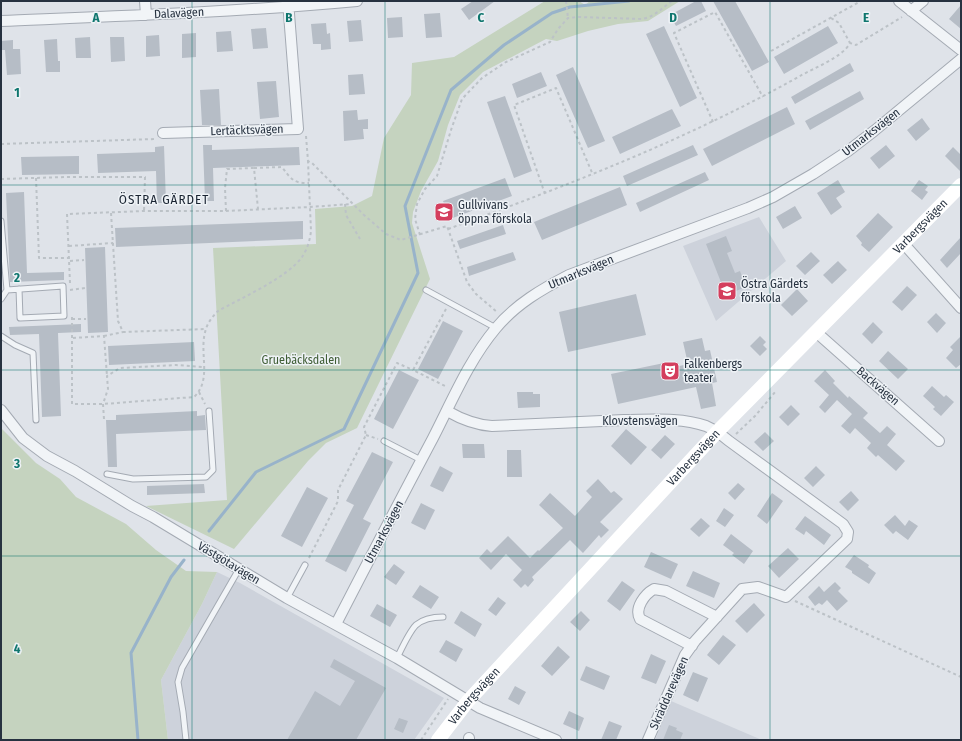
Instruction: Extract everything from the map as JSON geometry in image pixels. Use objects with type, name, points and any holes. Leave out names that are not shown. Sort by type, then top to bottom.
[{"type":"main road","name":"Varbergsvägen","points":[[438,740],[468,701],[717,432],[961,185]]},
{"type":"street","points":[[144,1],[146,15]]},
{"type":"street","name":"Dalavägen","points":[[1,21],[146,15],[288,4],[357,1]]},
{"type":"street","points":[[899,1],[961,50]]},
{"type":"street","points":[[911,11],[923,1]]},
{"type":"street","name":"Lertäcktsvägen","points":[[163,132],[298,129],[288,4]]},
{"type":"street","name":"Utmarksvägen","points":[[336,624],[467,371],[496,328],[528,298],[569,275],[748,208],[787,189],[848,152],[961,59]]},
{"type":"street","points":[[903,243],[961,308]]},
{"type":"street","name":"Backvägen","points":[[816,332],[939,441]]},
{"type":"street","name":"Västgötavägen","points":[[1,410],[23,438],[47,456],[153,517],[287,598],[397,658],[480,708],[556,740]]},
{"type":"street","name":"Klovstensvägen","points":[[447,411],[480,425],[492,426],[590,421],[668,420],[706,426],[717,432],[844,524],[848,532],[846,539],[786,597]]},
{"type":"street","name":"Skräddarevägen","points":[[648,740],[685,655],[742,589],[749,587],[758,588],[786,597]]},
{"type":"street","name":"Skräddarevägen","points":[[692,646],[640,619],[638,610],[649,591],[654,588],[666,591],[717,617]]},
{"type":"lane","points":[[1,221],[7,290],[1,299]]},
{"type":"lane","points":[[7,290],[19,289],[63,286],[64,316],[20,318],[19,289]]},
{"type":"lane","points":[[426,290],[496,328]]},
{"type":"lane","points":[[1,336],[15,345],[33,353],[36,420]]},
{"type":"lane","points":[[107,474],[133,479],[206,478],[213,470],[209,411]]},
{"type":"lane","points":[[384,441],[421,460]]},
{"type":"lane","points":[[287,598],[305,565]]},
{"type":"lane","points":[[186,740],[184,712],[178,682],[182,668],[239,569]]},
{"type":"lane","points":[[397,658],[417,625],[432,617],[443,617]]},
{"type":"path","points":[[566,1],[568,18]]},
{"type":"path","points":[[420,235],[415,219],[417,204],[425,189],[437,176],[462,99],[482,78],[506,62],[550,42],[558,29],[568,18],[579,16],[642,19],[648,18],[655,14],[672,1]]},
{"type":"path","points":[[771,51],[860,1]]},
{"type":"path","points":[[831,18],[839,23],[850,43],[856,45],[911,11]]},
{"type":"path","points":[[713,122],[674,33],[715,12],[763,97]]},
{"type":"path","points":[[448,229],[593,175],[713,122],[763,97],[835,56],[847,49],[850,43]]},
{"type":"path","points":[[545,194],[514,105],[556,88],[593,175]]},
{"type":"path","points":[[72,312],[72,404],[103,404],[194,397],[199,392],[203,383],[204,337],[206,329],[213,317],[218,311],[275,279],[293,266],[302,257],[311,237],[306,134],[298,129]]},
{"type":"path","points":[[1,144],[157,139],[163,132]]},
{"type":"path","points":[[308,161],[311,162],[351,204],[386,234],[394,238],[401,240],[407,239],[447,226],[467,282],[471,289],[505,319]]},
{"type":"path","points":[[226,211],[225,188],[227,169],[282,167],[290,178],[300,183],[309,183]]},
{"type":"path","points":[[254,168],[258,209]]},
{"type":"path","points":[[1,180],[144,176],[144,211]]},
{"type":"path","points":[[36,178],[39,258],[70,258]]},
{"type":"path","points":[[345,204],[346,215],[360,239]]},
{"type":"path","points":[[71,297],[67,214],[144,211],[226,211],[351,204]]},
{"type":"path","points":[[111,212],[118,321],[123,332]]},
{"type":"path","points":[[69,246],[113,243]]},
{"type":"path","points":[[70,261],[84,260]]},
{"type":"path","points":[[70,290],[85,288]]},
{"type":"path","points":[[413,370],[450,303]]},
{"type":"path","points":[[72,319],[86,319]]},
{"type":"path","points":[[73,338],[104,336],[123,332],[206,329]]},
{"type":"path","points":[[104,336],[108,389],[103,404],[104,419]]},
{"type":"path","points":[[305,565],[338,501],[338,490],[366,434],[364,427],[397,362],[456,392]]},
{"type":"path","points":[[107,376],[120,368],[176,365],[203,367]]},
{"type":"path","points":[[199,392],[209,411]]},
{"type":"path","points":[[366,434],[384,441]]},
{"type":"path","points":[[786,597],[961,677]]},
{"type":"path","points":[[421,740],[453,691]]},
{"type":"shaded area","name":"Östra Gärdets förskola","points":[[759,217],[786,261],[716,321],[683,246]]},
{"type":"shaded area","points":[[217,572],[240,583],[444,698],[414,740],[168,740],[161,680],[202,604]]},
{"type":"shaded area","points":[[671,701],[762,740],[655,740]]},
{"type":"green space","name":"Gruebäcksdalen","points":[[545,1],[579,1],[585,5],[590,1],[680,1],[648,21],[618,24],[588,31],[557,41],[546,39],[483,72],[460,95],[448,125],[438,161],[421,191],[413,212],[412,223],[430,279],[357,428],[326,443],[308,461],[234,549],[146,506],[227,500],[213,248],[316,244],[315,209],[352,206],[372,196],[384,138],[411,95],[412,63],[454,57]]},
{"type":"green space","points":[[1,428],[36,463],[60,479],[76,497],[126,524],[156,550],[186,571],[217,572],[202,604],[161,680],[168,740],[1,740]]},
{"type":"building","points":[[473,1],[495,1],[469,20],[461,9]]},
{"type":"building","points":[[696,1],[701,1],[706,11],[676,26],[670,15]]},
{"type":"building","points":[[713,1],[735,1],[769,62],[752,71]]},
{"type":"building","points":[[961,5],[961,29],[949,19]]},
{"type":"building","points":[[440,13],[442,37],[426,38],[424,14]]},
{"type":"building","points":[[402,17],[403,37],[388,38],[387,18]]},
{"type":"building","points":[[361,20],[363,41],[349,42],[347,21]]},
{"type":"building","points":[[326,23],[327,34],[330,33],[331,49],[321,50],[321,44],[313,44],[311,24]]},
{"type":"building","points":[[664,26],[697,98],[680,107],[646,34]]},
{"type":"building","points":[[828,26],[838,43],[784,74],[774,57]]},
{"type":"building","points":[[266,28],[268,48],[253,49],[251,29]]},
{"type":"building","points":[[231,31],[233,51],[217,52],[216,32]]},
{"type":"building","points":[[196,33],[196,57],[182,58],[182,34]]},
{"type":"building","points":[[159,35],[160,56],[146,57],[146,36]]},
{"type":"building","points":[[90,37],[91,58],[76,58],[75,38]]},
{"type":"building","points":[[110,37],[124,37],[125,61],[111,62]]},
{"type":"building","points":[[57,39],[60,72],[46,72],[44,40]]},
{"type":"building","points":[[13,40],[13,49],[20,49],[21,74],[7,75],[5,50],[1,50],[1,41]]},
{"type":"building","points":[[850,63],[854,71],[795,104],[791,97]]},
{"type":"building","points":[[573,67],[605,141],[588,148],[556,75]]},
{"type":"building","points":[[541,72],[547,86],[517,98],[512,84]]},
{"type":"building","points":[[363,74],[365,94],[349,95],[348,75]]},
{"type":"building","points":[[276,81],[279,117],[260,119],[257,82]]},
{"type":"building","points":[[219,89],[221,125],[202,125],[200,90]]},
{"type":"building","points":[[860,91],[864,99],[810,130],[805,121]]},
{"type":"building","points":[[505,96],[532,171],[514,178],[487,102]]},
{"type":"building","points":[[787,107],[795,124],[712,166],[703,149]]},
{"type":"building","points":[[672,109],[681,126],[620,154],[612,137]]},
{"type":"building","points":[[357,110],[358,120],[368,119],[368,129],[363,129],[364,139],[344,141],[343,111]]},
{"type":"building","points":[[922,118],[930,129],[916,141],[907,130]]},
{"type":"building","points":[[203,145],[212,145],[212,150],[299,147],[300,165],[213,168],[214,201],[205,201]]},
{"type":"building","points":[[693,145],[698,155],[627,186],[623,176]]},
{"type":"building","points":[[886,145],[895,156],[879,169],[870,158]]},
{"type":"building","points":[[164,146],[166,203],[157,203],[156,171],[98,173],[97,154],[155,152],[155,147]]},
{"type":"building","points":[[953,147],[961,155],[961,172],[945,156]]},
{"type":"building","points":[[79,156],[79,174],[22,175],[21,157]]},
{"type":"building","points":[[705,172],[709,180],[640,212],[636,203]]},
{"type":"building","points":[[505,178],[512,196],[450,219],[443,201]]},
{"type":"building","points":[[838,180],[845,192],[836,198],[842,207],[831,215],[817,193]]},
{"type":"building","points":[[919,180],[928,186],[925,190],[928,192],[922,200],[911,191]]},
{"type":"building","points":[[620,187],[627,205],[542,240],[534,222]]},
{"type":"building","points":[[24,192],[27,273],[64,272],[64,280],[10,282],[6,193]]},
{"type":"building","points":[[795,206],[802,218],[783,229],[776,217]]},
{"type":"building","points":[[878,213],[893,227],[869,252],[861,245],[862,243],[856,236]]},
{"type":"building","points":[[303,221],[303,239],[116,247],[115,228]]},
{"type":"building","points":[[503,225],[506,234],[460,249],[457,241]]},
{"type":"building","points":[[726,236],[732,251],[727,253],[735,273],[740,271],[746,287],[726,295],[706,244]]},
{"type":"building","points":[[961,237],[961,253],[947,268],[940,260]]},
{"type":"building","points":[[105,247],[108,332],[88,333],[85,248]]},
{"type":"building","points":[[513,252],[516,260],[469,276],[467,267]]},
{"type":"building","points":[[811,252],[820,261],[805,275],[796,266]]},
{"type":"building","points":[[838,261],[847,270],[832,284],[823,275]]},
{"type":"building","points":[[907,286],[917,295],[902,311],[892,302]]},
{"type":"building","points":[[797,289],[808,301],[792,316],[781,305]]},
{"type":"building","points":[[636,294],[646,335],[568,352],[559,312]]},
{"type":"building","points":[[936,313],[946,323],[937,333],[927,322]]},
{"type":"building","points":[[443,321],[463,331],[438,379],[418,369]]},
{"type":"building","points":[[873,322],[883,332],[872,344],[862,334]]},
{"type":"building","points":[[81,324],[81,332],[58,333],[61,416],[42,417],[39,334],[10,335],[9,327]]},
{"type":"building","points":[[760,336],[766,342],[763,345],[767,349],[760,356],[750,346]]},
{"type":"building","points":[[961,336],[961,364],[956,368],[946,358],[953,350],[950,347]]},
{"type":"building","name":"Falkenbergs teater","points":[[702,338],[705,351],[710,350],[717,382],[712,383],[716,406],[701,409],[696,387],[618,404],[611,374],[669,362],[671,368],[688,364],[683,342]]},
{"type":"building","points":[[194,342],[195,361],[109,365],[108,346]]},
{"type":"building","points":[[888,351],[908,369],[898,379],[879,361]]},
{"type":"building","points":[[399,370],[419,380],[393,429],[374,419]]},
{"type":"building","points":[[825,370],[835,381],[833,383],[848,398],[849,396],[868,413],[863,418],[880,433],[887,426],[896,434],[887,445],[905,461],[896,471],[878,455],[876,457],[867,448],[871,443],[855,428],[850,434],[841,426],[852,414],[837,400],[825,413],[819,407],[829,395],[814,381]]},
{"type":"building","points":[[932,386],[944,397],[946,395],[954,402],[941,416],[933,409],[935,407],[923,396]]},
{"type":"building","points":[[517,392],[533,392],[533,394],[540,394],[540,407],[518,408]]},
{"type":"building","points":[[791,405],[800,414],[788,426],[779,417]]},
{"type":"building","points":[[197,411],[197,416],[205,415],[206,430],[116,434],[117,467],[108,467],[106,420],[116,420],[116,415]]},
{"type":"building","points":[[626,429],[647,447],[631,465],[611,446]]},
{"type":"building","points":[[765,432],[774,441],[763,451],[754,442]]},
{"type":"building","points":[[665,435],[675,444],[661,459],[651,450]]},
{"type":"building","points":[[462,444],[484,444],[485,458],[463,458]]},
{"type":"building","points":[[507,450],[521,450],[522,477],[507,477]]},
{"type":"building","points":[[372,452],[393,462],[363,519],[371,523],[346,572],[325,561],[354,505],[346,501]]},
{"type":"building","points":[[440,466],[453,473],[443,492],[430,486]]},
{"type":"building","points":[[816,466],[825,475],[813,487],[804,478]]},
{"type":"building","points":[[598,479],[611,493],[614,491],[623,499],[600,522],[609,530],[601,538],[599,535],[583,553],[570,540],[532,577],[534,580],[528,587],[525,584],[521,588],[513,580],[522,570],[506,554],[491,570],[479,558],[487,549],[491,553],[508,536],[530,558],[563,528],[539,505],[550,493],[575,516],[592,497],[586,491]]},
{"type":"building","points":[[738,483],[745,489],[735,500],[728,493]]},
{"type":"building","points":[[204,484],[205,493],[147,495],[147,486]]},
{"type":"building","points":[[307,487],[328,498],[302,547],[281,536]]},
{"type":"building","points":[[851,491],[859,500],[848,511],[839,502]]},
{"type":"building","points":[[772,493],[783,501],[767,524],[757,516]]},
{"type":"building","points":[[421,503],[435,510],[425,530],[411,523]]},
{"type":"building","points":[[724,508],[734,515],[725,527],[716,521]]},
{"type":"building","points":[[895,515],[905,526],[909,520],[918,526],[908,540],[896,531],[893,534],[884,525]]},
{"type":"building","points":[[805,516],[831,535],[824,545],[806,531],[804,535],[795,529]]},
{"type":"building","points":[[701,518],[710,526],[699,537],[690,529]]},
{"type":"building","points":[[731,534],[753,551],[744,564],[732,555],[734,553],[723,545]]},
{"type":"building","points":[[788,548],[799,559],[779,578],[768,566]]},
{"type":"building","points":[[651,552],[678,564],[671,579],[644,567]]},
{"type":"building","points":[[854,555],[869,565],[868,567],[876,573],[869,584],[845,567]]},
{"type":"building","points":[[394,564],[405,572],[396,585],[384,577]]},
{"type":"building","points":[[693,571],[720,583],[714,598],[686,586]]},
{"type":"building","points":[[622,581],[635,590],[620,611],[607,601]]},
{"type":"building","points":[[835,582],[841,588],[838,591],[848,601],[837,611],[827,600],[822,605],[819,603],[815,606],[808,597],[819,586],[824,592]]},
{"type":"building","points":[[420,585],[439,597],[431,609],[412,597]]},
{"type":"building","points":[[498,597],[506,603],[496,616],[488,610]]},
{"type":"building","points":[[754,603],[765,615],[747,633],[735,621]]},
{"type":"building","points":[[377,604],[397,615],[390,627],[370,616]]},
{"type":"building","points":[[461,611],[482,624],[475,637],[454,623]]},
{"type":"building","points":[[581,611],[590,620],[580,631],[570,622]]},
{"type":"building","points":[[723,635],[736,645],[719,665],[707,655]]},
{"type":"building","points":[[446,640],[463,649],[456,662],[439,652]]},
{"type":"building","points":[[558,646],[570,657],[552,676],[541,666]]},
{"type":"building","points":[[651,654],[666,661],[656,684],[641,678]]},
{"type":"building","points":[[334,659],[386,688],[356,740],[287,740],[315,691],[340,706],[355,681],[330,667]]},
{"type":"building","points":[[586,666],[610,676],[604,690],[580,680]]},
{"type":"building","points":[[693,672],[708,678],[698,702],[683,695]]},
{"type":"building","points":[[515,686],[526,692],[519,705],[508,699]]},
{"type":"building","points":[[569,711],[584,718],[579,731],[563,724]]},
{"type":"building","points":[[399,718],[408,721],[403,733],[394,729]]},
{"type":"building","points":[[609,721],[622,726],[616,740],[601,740]]},
{"type":"building","points":[[669,725],[677,728],[676,730],[683,733],[680,740],[663,740]]},
{"type":"waterway","points":[[209,531],[256,472],[344,429],[418,273],[405,206],[451,90],[504,45],[552,13],[570,7],[629,1]]},
{"type":"waterway","points":[[138,740],[131,653],[171,577],[184,560]]},
{"type":"place","name":"Gullvivans öppna förskola","points":[[444,212]]},
{"type":"place","name":"Östra Gärdets förskola","points":[[727,291]]},
{"type":"place","name":"Falkenbergs teater","points":[[670,371]]},
{"type":"district","name":"ÖSTRA GÄRDET","points":[[164,199]]}]
